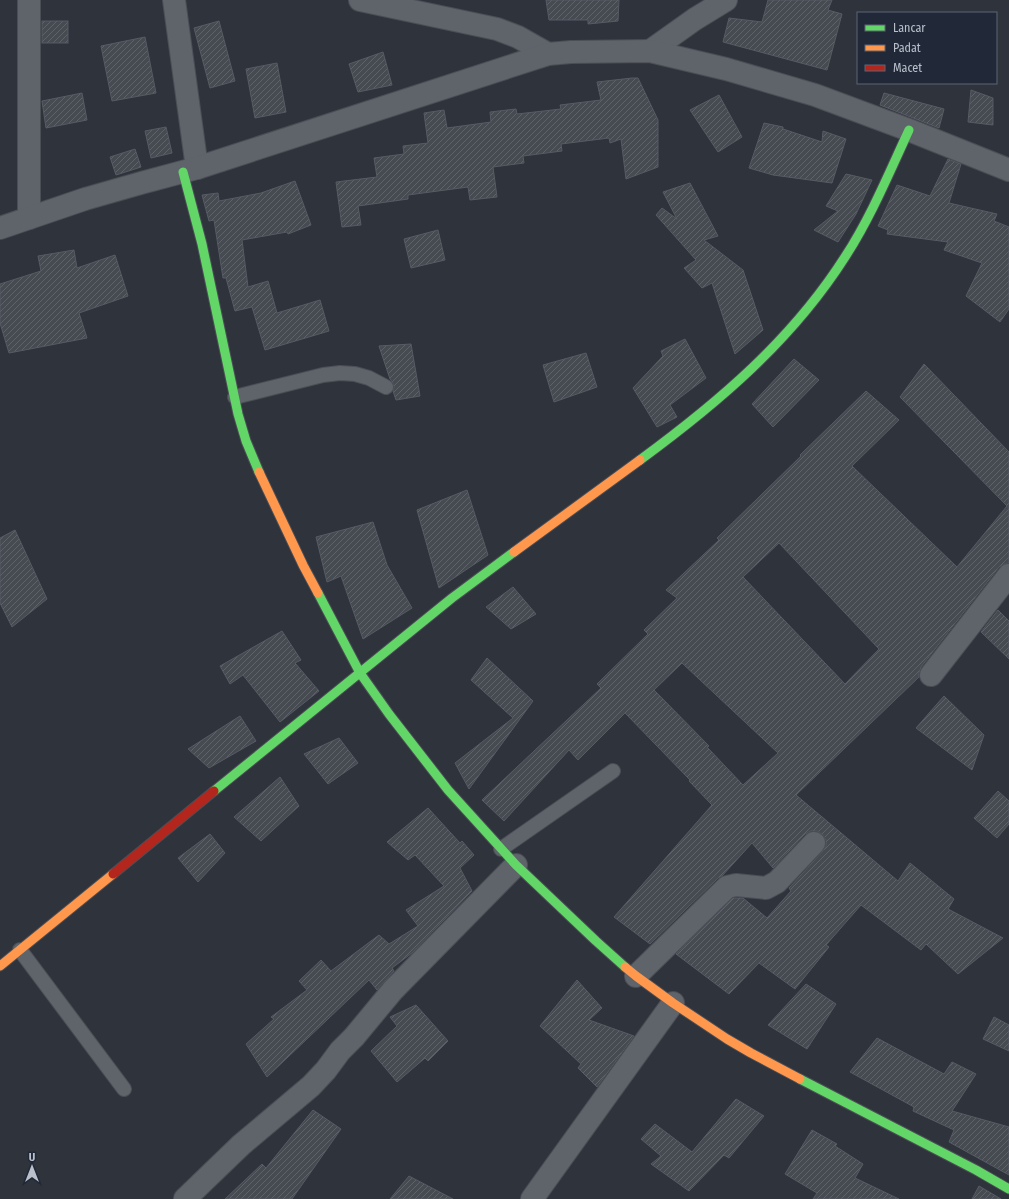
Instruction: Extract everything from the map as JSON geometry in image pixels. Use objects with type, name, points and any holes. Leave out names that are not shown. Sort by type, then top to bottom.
[{"type":"street","points":[[29,0],[29,218]]},
{"type":"street","points":[[174,0],[190,170],[202,244],[246,441],[303,565],[360,673],[389,714],[443,784],[501,849],[596,941],[636,976],[673,1004],[751,1053],[976,1170],[1009,1189]]},
{"type":"street","points":[[360,0],[497,29],[518,37],[548,54]]},
{"type":"street","points":[[650,51],[695,19],[726,0]]},
{"type":"street","points":[[0,228],[85,199],[190,170],[548,54],[571,52],[650,51],[726,69],[815,95],[909,130],[1009,170]]},
{"type":"street","points":[[0,966],[452,598],[682,429],[729,390],[780,341],[845,257],[867,220],[909,130]]},
{"type":"street","points":[[932,675],[1009,575]]},
{"type":"street","points":[[636,976],[727,887],[736,885],[766,888],[772,885],[777,882],[814,843]]},
{"type":"street","points":[[184,1199],[241,1146],[311,1086],[393,990],[516,865]]},
{"type":"street","points":[[532,1199],[673,1004]]},
{"type":"lane","points":[[235,397],[323,375],[340,373],[355,374],[369,378],[386,387]]},
{"type":"lane","points":[[501,849],[613,771]]},
{"type":"lane","points":[[20,950],[124,1089]]},
{"type":"building","points":[[546,0],[619,0],[618,21],[588,24],[588,20],[549,20]]},
{"type":"building","points":[[768,0],[832,0],[828,10],[842,14],[827,70],[723,42],[729,18],[762,22]]},
{"type":"building","points":[[42,21],[68,21],[68,43],[42,43]]},
{"type":"building","points":[[219,21],[235,81],[210,88],[194,28]]},
{"type":"building","points":[[145,37],[156,93],[112,101],[101,46]]},
{"type":"building","points":[[383,52],[392,85],[358,92],[349,64]]},
{"type":"building","points":[[277,63],[286,112],[255,118],[246,69]]},
{"type":"building","points":[[638,78],[658,120],[658,167],[626,179],[621,139],[610,143],[609,138],[561,144],[562,151],[523,156],[524,163],[493,167],[497,197],[470,200],[468,187],[408,195],[408,199],[358,206],[361,225],[342,227],[336,182],[377,177],[374,158],[404,154],[403,146],[428,143],[424,113],[444,110],[447,128],[491,122],[490,112],[516,109],[517,114],[561,109],[560,105],[601,100],[597,82]]},
{"type":"building","points":[[971,90],[993,98],[993,125],[968,122]]},
{"type":"building","points":[[82,93],[87,120],[46,128],[42,101]]},
{"type":"building","points":[[884,93],[944,109],[939,128],[880,105]]},
{"type":"building","points":[[719,95],[742,137],[718,152],[690,110]]},
{"type":"building","points":[[764,123],[783,127],[783,129],[822,142],[823,131],[846,139],[832,183],[773,175],[749,168]]},
{"type":"building","points":[[166,127],[172,153],[151,158],[145,131]]},
{"type":"building","points":[[135,149],[141,167],[116,175],[110,157]]},
{"type":"building","points":[[948,159],[961,164],[949,203],[997,214],[994,221],[1009,227],[1009,309],[1000,322],[966,296],[982,263],[944,250],[948,242],[887,234],[888,230],[878,226],[897,185],[930,196]]},
{"type":"building","points":[[846,174],[872,180],[856,214],[838,242],[814,230],[838,211],[826,206]]},
{"type":"building","points":[[295,181],[311,225],[288,234],[287,232],[242,240],[248,287],[268,281],[277,313],[320,300],[329,331],[265,350],[252,307],[235,311],[226,278],[223,278],[214,220],[209,221],[202,195],[218,193],[219,201],[261,193]]},
{"type":"building","points":[[690,183],[718,236],[704,240],[743,270],[763,330],[735,354],[712,283],[702,288],[684,268],[696,260],[656,215],[662,208],[677,219],[663,192]]},
{"type":"building","points":[[438,230],[445,260],[411,268],[404,239]]},
{"type":"building","points":[[74,250],[77,268],[115,255],[128,296],[79,313],[87,338],[9,353],[0,323],[0,284],[41,271],[38,256]]},
{"type":"building","points":[[685,339],[706,378],[670,405],[677,417],[657,427],[633,388],[663,356],[661,351]]},
{"type":"building","points":[[411,344],[420,396],[396,400],[393,391],[393,383],[390,379],[379,346]]},
{"type":"building","points":[[586,353],[597,387],[554,402],[543,365]]},
{"type":"building","points":[[794,359],[819,380],[773,427],[752,404]]},
{"type":"building","points":[[924,364],[1009,452],[1009,563],[999,567],[921,667],[919,677],[796,795],[898,881],[910,863],[954,899],[948,909],[1003,938],[958,974],[926,944],[921,950],[861,905],[826,945],[829,947],[795,989],[759,963],[729,994],[676,954],[733,898],[743,898],[767,918],[791,891],[789,888],[823,851],[826,846],[826,840],[822,834],[817,831],[811,831],[805,834],[773,868],[752,843],[722,876],[718,878],[650,944],[614,917],[712,805],[625,713],[578,760],[569,750],[504,821],[482,800],[601,688],[597,684],[648,634],[644,630],[677,598],[666,590],[719,540],[717,538],[866,391],[899,420],[852,466],[957,567],[1007,506],[900,397]],"holes":[[[779,543],[879,649],[845,684],[743,577]],[[682,663],[778,753],[743,785],[707,747],[709,746],[654,690]]]},
{"type":"building","points":[[467,490],[488,555],[439,588],[417,510]]},
{"type":"building","points":[[373,522],[387,565],[412,608],[363,639],[341,576],[327,582],[316,537]]},
{"type":"building","points":[[15,530],[47,599],[12,627],[0,603],[0,538]]},
{"type":"building","points":[[513,587],[536,614],[511,629],[486,607]]},
{"type":"building","points":[[998,610],[1009,621],[1009,659],[981,632]]},
{"type":"building","points":[[282,631],[301,660],[295,663],[319,691],[280,722],[243,675],[230,684],[220,666]]},
{"type":"building","points":[[487,658],[533,701],[469,789],[455,763],[513,718],[471,680]]},
{"type":"building","points":[[944,696],[984,735],[972,770],[916,728]]},
{"type":"building","points":[[240,716],[256,741],[209,768],[188,749]]},
{"type":"building","points":[[339,738],[358,763],[328,784],[304,754]]},
{"type":"building","points":[[280,777],[299,806],[261,841],[234,817]]},
{"type":"building","points":[[998,791],[1009,801],[1009,824],[997,838],[974,818]]},
{"type":"building","points":[[428,808],[460,843],[462,841],[474,855],[460,868],[472,891],[412,953],[392,968],[394,971],[377,990],[369,980],[267,1077],[246,1044],[274,1019],[271,1017],[307,990],[299,981],[321,960],[331,971],[379,935],[389,944],[418,926],[406,910],[444,886],[415,855],[408,860],[387,842]]},
{"type":"building","points":[[210,834],[225,853],[198,882],[178,858]]},
{"type":"building","points":[[577,980],[602,1008],[589,1020],[634,1036],[597,1087],[578,1068],[581,1064],[540,1026]]},
{"type":"building","points":[[806,984],[836,1004],[807,1049],[768,1025]]},
{"type":"building","points":[[416,1005],[448,1041],[428,1061],[425,1058],[397,1082],[371,1051],[397,1026],[390,1017]]},
{"type":"building","points":[[994,1017],[1009,1025],[1009,1051],[983,1039]]},
{"type":"building","points":[[877,1038],[944,1074],[952,1062],[976,1074],[952,1111],[1009,1127],[1009,1175],[949,1142],[954,1130],[913,1111],[914,1107],[850,1072]]},
{"type":"building","points":[[736,1099],[764,1116],[729,1158],[724,1155],[689,1191],[651,1164],[661,1156],[641,1139],[655,1124],[692,1152]]},
{"type":"building","points":[[313,1110],[341,1129],[292,1199],[225,1199],[262,1164],[266,1168]]},
{"type":"building","points":[[812,1130],[837,1144],[835,1146],[863,1164],[855,1178],[899,1199],[813,1199],[817,1193],[785,1174]]},
{"type":"building","points":[[409,1176],[453,1199],[390,1199]]},
{"type":"building","points":[[979,1186],[1001,1199],[972,1199]]},
{"type":"traffic: fast","points":[[640,460],[726,392],[752,368],[802,316],[824,287],[854,242],[879,195],[909,130]]},
{"type":"traffic: fast","points":[[183,172],[202,244],[238,414],[246,441],[259,472]]},
{"type":"traffic: fast","points":[[214,791],[452,598],[514,552]]},
{"type":"traffic: fast","points":[[318,593],[360,673],[389,714],[448,790],[516,865],[625,967]]},
{"type":"traffic: fast","points":[[800,1079],[976,1170],[1009,1189]]},
{"type":"traffic: slow","points":[[514,552],[640,460]]},
{"type":"traffic: slow","points":[[259,472],[303,565],[318,593]]},
{"type":"traffic: slow","points":[[0,966],[113,874]]},
{"type":"traffic: slow","points":[[625,967],[673,1003],[727,1039],[800,1079]]},
{"type":"traffic: jam","points":[[113,874],[214,791]]}]
